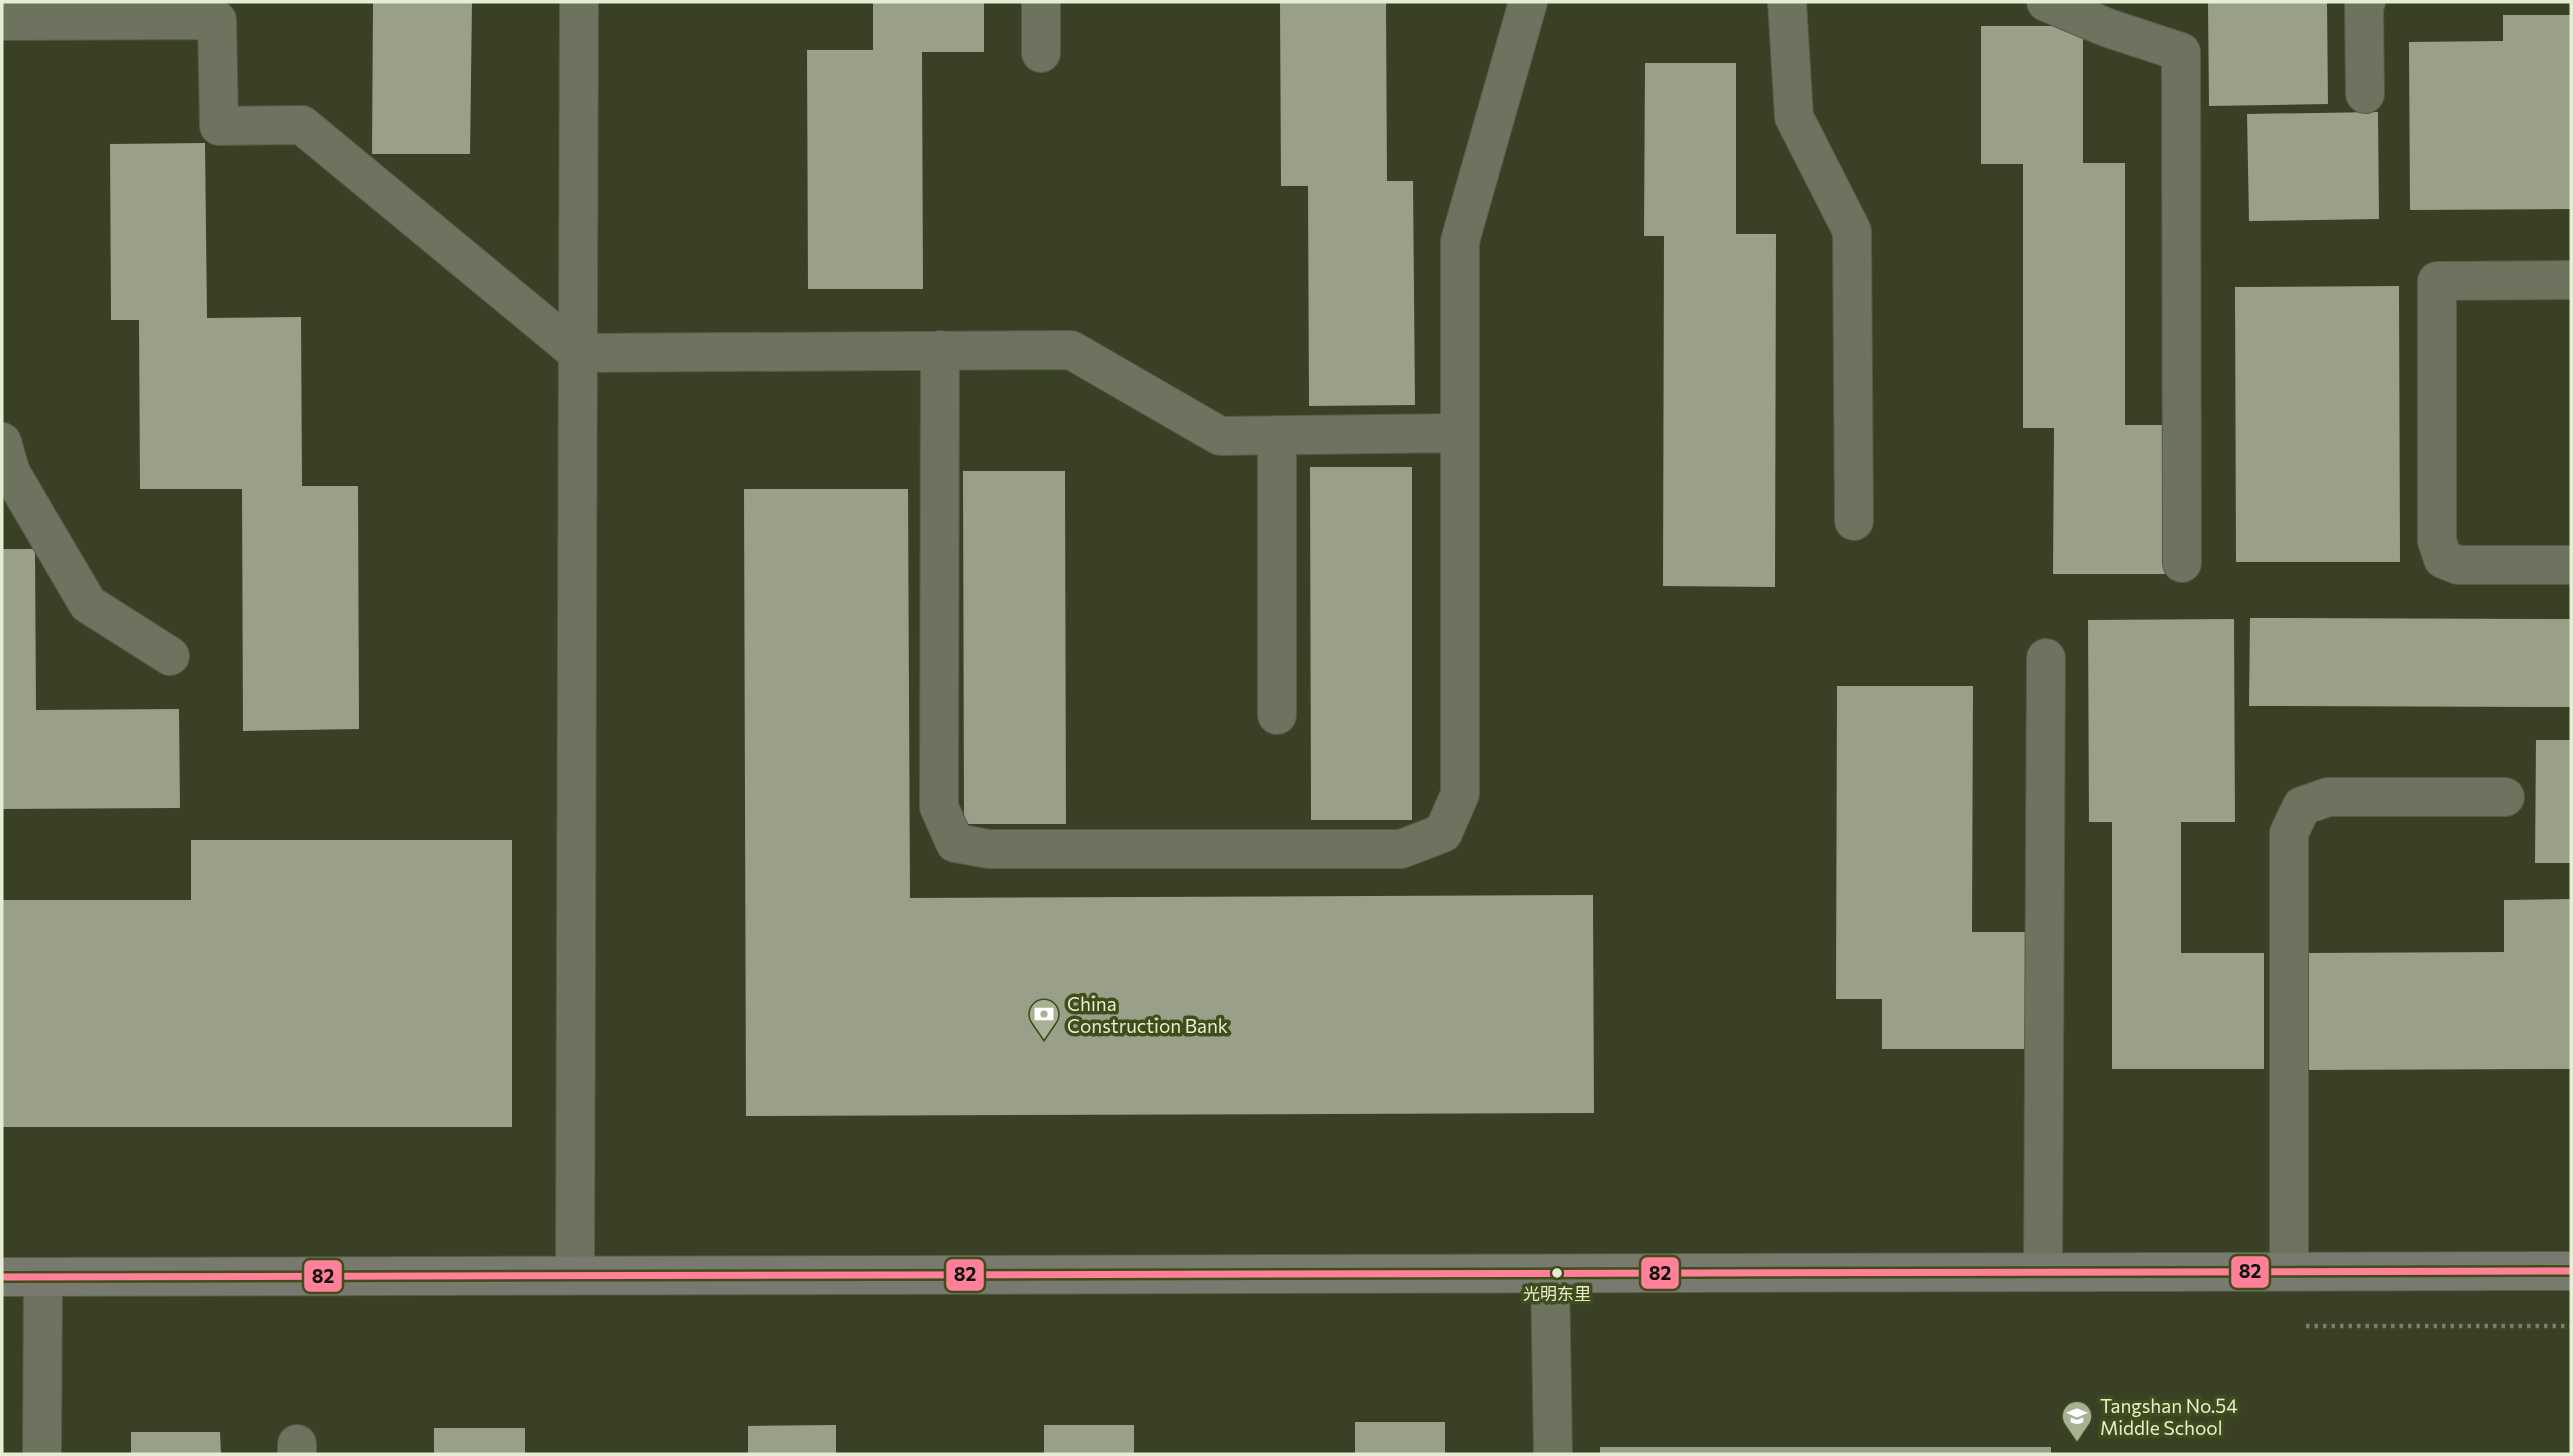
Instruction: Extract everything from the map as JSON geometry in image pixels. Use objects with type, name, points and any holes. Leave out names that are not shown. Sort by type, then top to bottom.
[{"type":"main road","points":[[2,1277],[2571,1271]]},
{"type":"street","points":[[10,2],[2,18],[217,20],[219,126],[302,125],[578,353],[1070,351],[1220,436],[1460,433]]},
{"type":"street","points":[[575,1275],[579,2]]},
{"type":"street","points":[[1041,2],[1041,53]]},
{"type":"street","points":[[940,351],[939,807],[955,842],[989,849],[1401,849],[1443,833],[1460,794],[1460,241],[1528,2]]},
{"type":"street","points":[[1787,2],[1794,117],[1852,231],[1854,521]]},
{"type":"street","points":[[2046,2],[2108,28],[2181,52],[2182,563]]},
{"type":"street","points":[[2365,94],[2366,2]]},
{"type":"street","points":[[2571,280],[2437,281],[2437,541],[2443,559],[2458,565],[2571,565]]},
{"type":"street","points":[[1278,435],[1278,715]]},
{"type":"street","points":[[2,442],[11,473],[88,604],[170,656]]},
{"type":"street","points":[[2043,1272],[2046,659]]},
{"type":"street","points":[[2289,1272],[2289,833],[2302,806],[2328,797],[2505,797]]},
{"type":"street","points":[[1550,1274],[1553,1454]]},
{"type":"street","points":[[42,1454],[43,1277]]},
{"type":"building","points":[[373,2],[472,2],[470,154],[372,154]]},
{"type":"building","points":[[873,2],[984,2],[984,52],[922,52],[923,289],[808,289],[807,50],[873,50]]},
{"type":"building","points":[[1280,2],[1386,2],[1387,181],[1413,181],[1415,405],[1309,406],[1308,186],[1281,186]]},
{"type":"building","points":[[2208,2],[2327,2],[2328,104],[2209,106]]},
{"type":"building","points":[[2503,15],[2571,15],[2571,209],[2410,210],[2409,42],[2503,41]]},
{"type":"building","points":[[1981,26],[2083,26],[2083,163],[2125,163],[2125,425],[2165,425],[2165,574],[2053,574],[2054,428],[2023,428],[2023,164],[1981,164]]},
{"type":"building","points":[[1645,63],[1736,63],[1736,234],[1776,234],[1775,587],[1663,586],[1664,236],[1644,236]]},
{"type":"building","points":[[2378,112],[2379,219],[2249,221],[2247,114]]},
{"type":"building","points":[[205,143],[207,318],[301,317],[302,486],[358,486],[359,729],[243,731],[242,489],[140,489],[139,320],[111,320],[110,144]]},
{"type":"building","points":[[2399,286],[2400,562],[2236,562],[2235,287]]},
{"type":"building","points":[[1310,467],[1412,467],[1412,820],[1311,820]]},
{"type":"building","points":[[963,471],[1065,471],[1066,824],[964,824]]},
{"type":"building","points":[[744,489],[908,489],[910,898],[1593,895],[1594,1113],[746,1116]]},
{"type":"building","points":[[2,549],[35,549],[36,710],[179,709],[180,808],[2,809]]},
{"type":"building","points":[[2250,618],[2571,619],[2571,707],[2249,706]]},
{"type":"building","points":[[2234,619],[2235,822],[2181,822],[2181,953],[2264,953],[2264,1069],[2112,1069],[2112,822],[2089,822],[2088,620]]},
{"type":"building","points":[[1837,686],[1973,686],[1972,932],[2026,932],[2026,1049],[1882,1049],[1882,999],[1836,999]]},
{"type":"building","points":[[2536,740],[2571,740],[2571,863],[2535,863]]},
{"type":"building","points":[[191,840],[512,840],[512,1127],[2,1127],[2,900],[191,900]]},
{"type":"building","points":[[2571,899],[2571,1069],[2308,1070],[2307,953],[2504,952],[2504,900]]},
{"type":"building","points":[[1355,1422],[1445,1422],[1445,1454],[1355,1454]]},
{"type":"building","points":[[836,1425],[836,1454],[748,1454],[748,1426]]},
{"type":"building","points":[[1044,1425],[1134,1425],[1134,1454],[1044,1454]]},
{"type":"building","points":[[434,1428],[525,1428],[525,1454],[434,1454]]},
{"type":"building","points":[[131,1432],[220,1432],[221,1454],[131,1454]]},
{"type":"building","points":[[1600,1447],[2051,1447],[2051,1454],[1600,1454]]},
{"type":"transit line","name":"82","points":[[2,1277],[2571,1271]]},
{"type":"place","name":"China Construction Bank","points":[[1044,1041]]},
{"type":"place","name":"光明东里","points":[[1557,1273]]},
{"type":"place","name":"Tangshan No.54 Middle School","points":[[2077,1443]]}]
